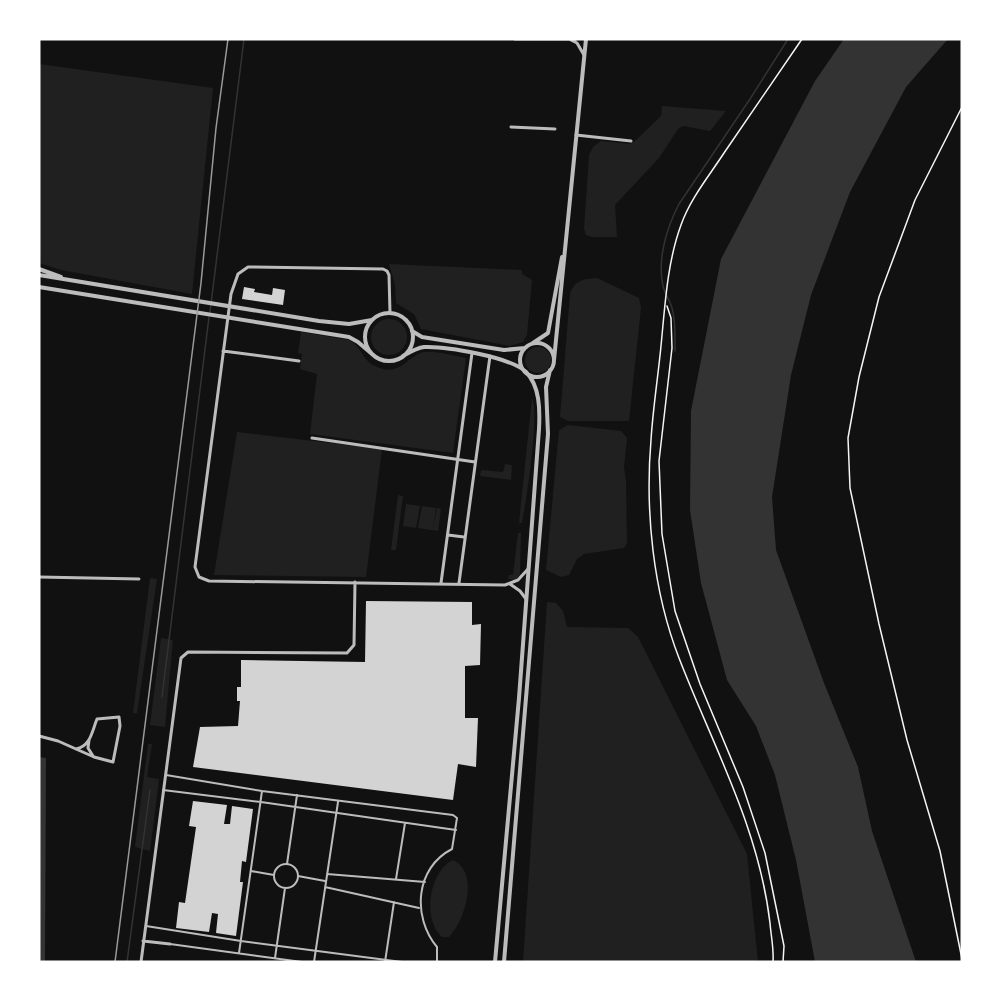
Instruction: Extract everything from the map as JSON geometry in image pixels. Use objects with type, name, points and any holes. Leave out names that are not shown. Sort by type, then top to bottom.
[{"type":"street","points":[[515,39],[576,39]]},
{"type":"street","points":[[504,962],[548,434],[546,384],[554,360],[586,39]]},
{"type":"street","points":[[569,40],[577,43],[584,55]]},
{"type":"street","points":[[511,127],[555,129]]},
{"type":"street","points":[[576,135],[631,141]]},
{"type":"street","points":[[495,962],[540,424],[537,392],[521,363],[522,352],[548,333],[565,245]]},
{"type":"street","points":[[390,313],[389,275],[383,269],[248,267],[238,274],[231,294],[195,567],[197,574],[208,581],[510,584],[520,579],[529,567]]},
{"type":"street","points":[[39,268],[70,280]]},
{"type":"street","points":[[39,275],[319,321],[349,324],[372,320],[379,315],[390,313],[404,318],[414,334],[422,337],[504,350],[525,348]]},
{"type":"street","points":[[39,287],[350,337],[383,361],[390,361],[414,349],[425,347],[490,356],[511,363],[531,375],[541,376],[550,370]]},
{"type":"street","points":[[372,320],[365,333],[365,340],[372,354]]},
{"type":"street","points":[[403,356],[412,345],[412,331]]},
{"type":"street","points":[[533,343],[548,346],[554,355],[554,360]]},
{"type":"street","points":[[224,351],[299,361]]},
{"type":"street","points":[[441,583],[472,353]]},
{"type":"street","points":[[459,584],[490,356]]},
{"type":"street","points":[[312,438],[475,462]]},
{"type":"street","points":[[448,535],[465,537]]},
{"type":"street","points":[[39,577],[139,579]]},
{"type":"street","points":[[141,962],[182,656],[188,652],[347,653],[354,645],[355,582]]},
{"type":"street","points":[[510,584],[520,591],[526,601]]},
{"type":"street","points":[[39,736],[94,757],[113,762],[120,726],[119,717],[97,719],[88,748],[94,757]]},
{"type":"street","points":[[76,749],[81,748],[90,739]]},
{"type":"street","points":[[166,774],[262,791],[453,815],[457,819],[452,849],[433,862],[425,882],[421,908],[428,936],[437,947],[437,962]]},
{"type":"street","points":[[164,790],[456,830]]},
{"type":"street","points":[[239,953],[262,791]]},
{"type":"street","points":[[287,864],[297,795]]},
{"type":"street","points":[[314,962],[338,801]]},
{"type":"street","points":[[396,879],[405,823]]},
{"type":"street","points":[[287,864],[295,867],[298,876],[293,886],[285,888],[278,885],[274,875],[279,866],[287,864]]},
{"type":"street","points":[[251,871],[274,875]]},
{"type":"street","points":[[327,874],[425,882]]},
{"type":"street","points":[[298,876],[326,881]]},
{"type":"street","points":[[325,887],[421,908]]},
{"type":"street","points":[[275,958],[285,888]]},
{"type":"street","points":[[386,961],[394,902]]},
{"type":"street","points":[[146,926],[402,962]]},
{"type":"street","points":[[144,941],[302,962]]},
{"type":"path","points":[[773,962],[767,900],[759,859],[730,776],[712,739],[675,647],[656,567],[650,493],[651,442],[666,298],[681,225],[688,209],[801,39]]},
{"type":"path","points":[[962,107],[915,200],[879,297],[859,377],[848,438],[850,488],[875,603],[908,740],[940,851],[962,959]]},
{"type":"path","points":[[666,303],[671,318],[672,348],[659,461],[662,534],[675,611],[700,684],[743,787],[765,853],[784,946],[783,962]]},
{"type":"shaded area","points":[[844,39],[948,39],[906,87],[850,192],[811,295],[791,375],[772,497],[776,550],[824,683],[858,767],[872,831],[916,962],[815,962],[796,860],[775,775],[756,726],[727,680],[701,583],[690,510],[691,411],[721,259],[815,81]]},
{"type":"shaded area","points":[[39,64],[213,88],[192,294],[61,270],[39,263]]},
{"type":"shaded area","points":[[662,106],[726,111],[710,131],[683,126],[678,129],[659,158],[615,205],[617,237],[586,235],[584,229],[589,155],[593,147],[601,141],[630,144],[661,116]]},
{"type":"shaded area","points":[[389,264],[522,270],[522,274],[532,280],[527,335],[523,342],[510,346],[421,329],[414,314],[396,303],[395,285]]},
{"type":"shaded area","points":[[597,278],[639,298],[641,308],[629,421],[568,421],[560,417],[570,294],[580,281]]},
{"type":"shaded area","points":[[389,319],[402,324],[407,337],[402,350],[389,355],[376,350],[371,337],[376,324]]},
{"type":"shaded area","points":[[301,332],[349,340],[371,363],[384,369],[398,368],[419,353],[425,352],[466,358],[453,453],[310,434],[317,374],[300,369],[302,354],[298,353]]},
{"type":"shaded area","points":[[538,347],[547,351],[551,360],[547,369],[538,373],[529,369],[525,360],[529,351]]},
{"type":"shaded area","points":[[532,398],[534,421],[532,459],[522,523],[519,523]]},
{"type":"shaded area","points":[[568,425],[621,431],[627,438],[624,467],[627,543],[624,548],[584,554],[577,559],[569,575],[561,577],[546,570],[559,430]]},
{"type":"shaded area","points":[[237,432],[382,449],[366,577],[214,575]]},
{"type":"shaded area","points":[[505,464],[512,465],[511,480],[480,476],[481,470],[503,472]]},
{"type":"shaded area","points":[[398,495],[403,496],[396,550],[391,550]]},
{"type":"shaded area","points":[[406,504],[420,506],[416,528],[403,526]]},
{"type":"shaded area","points":[[422,506],[436,508],[433,530],[437,508],[441,509],[438,531],[418,528]]},
{"type":"shaded area","points":[[518,533],[521,533],[520,575],[515,580],[508,579],[509,575],[513,575]]},
{"type":"shaded area","points":[[150,578],[157,579],[137,713],[133,713]]},
{"type":"shaded area","points":[[547,602],[556,603],[563,611],[567,627],[628,628],[638,637],[747,854],[758,962],[523,962]]},
{"type":"shaded area","points":[[161,638],[173,640],[165,727],[150,725]]},
{"type":"shaded area","points":[[148,744],[152,744],[147,777],[159,779],[150,851],[135,847]]},
{"type":"shaded area","points":[[39,757],[46,758],[45,962],[39,962]]},
{"type":"shaded area","points":[[453,860],[461,866],[466,875],[467,897],[455,930],[449,937],[442,937],[432,919],[431,896],[438,874]]},
{"type":"building","points":[[244,287],[255,289],[254,292],[272,295],[273,288],[285,290],[283,305],[242,299]]},
{"type":"building","points":[[366,601],[472,602],[472,625],[481,624],[480,665],[465,666],[465,718],[478,718],[476,767],[458,764],[453,800],[193,767],[200,727],[238,726],[240,701],[237,701],[237,687],[241,687],[241,660],[365,662]]},
{"type":"building","points":[[193,801],[227,805],[224,824],[230,824],[232,806],[253,809],[246,862],[242,861],[240,882],[243,882],[236,936],[216,933],[218,914],[212,913],[209,932],[176,928],[179,902],[185,903],[196,827],[189,826]]},
{"type":"waterway","points":[[210,312],[244,39]]},
{"type":"waterway","points":[[675,351],[673,313],[661,276],[664,243],[671,223],[679,204],[788,39]]},
{"type":"waterway","points":[[162,697],[209,317]]},
{"type":"waterway","points":[[127,962],[150,790]]},
{"type":"railway","points":[[115,962],[201,283],[216,128],[228,39]]}]
